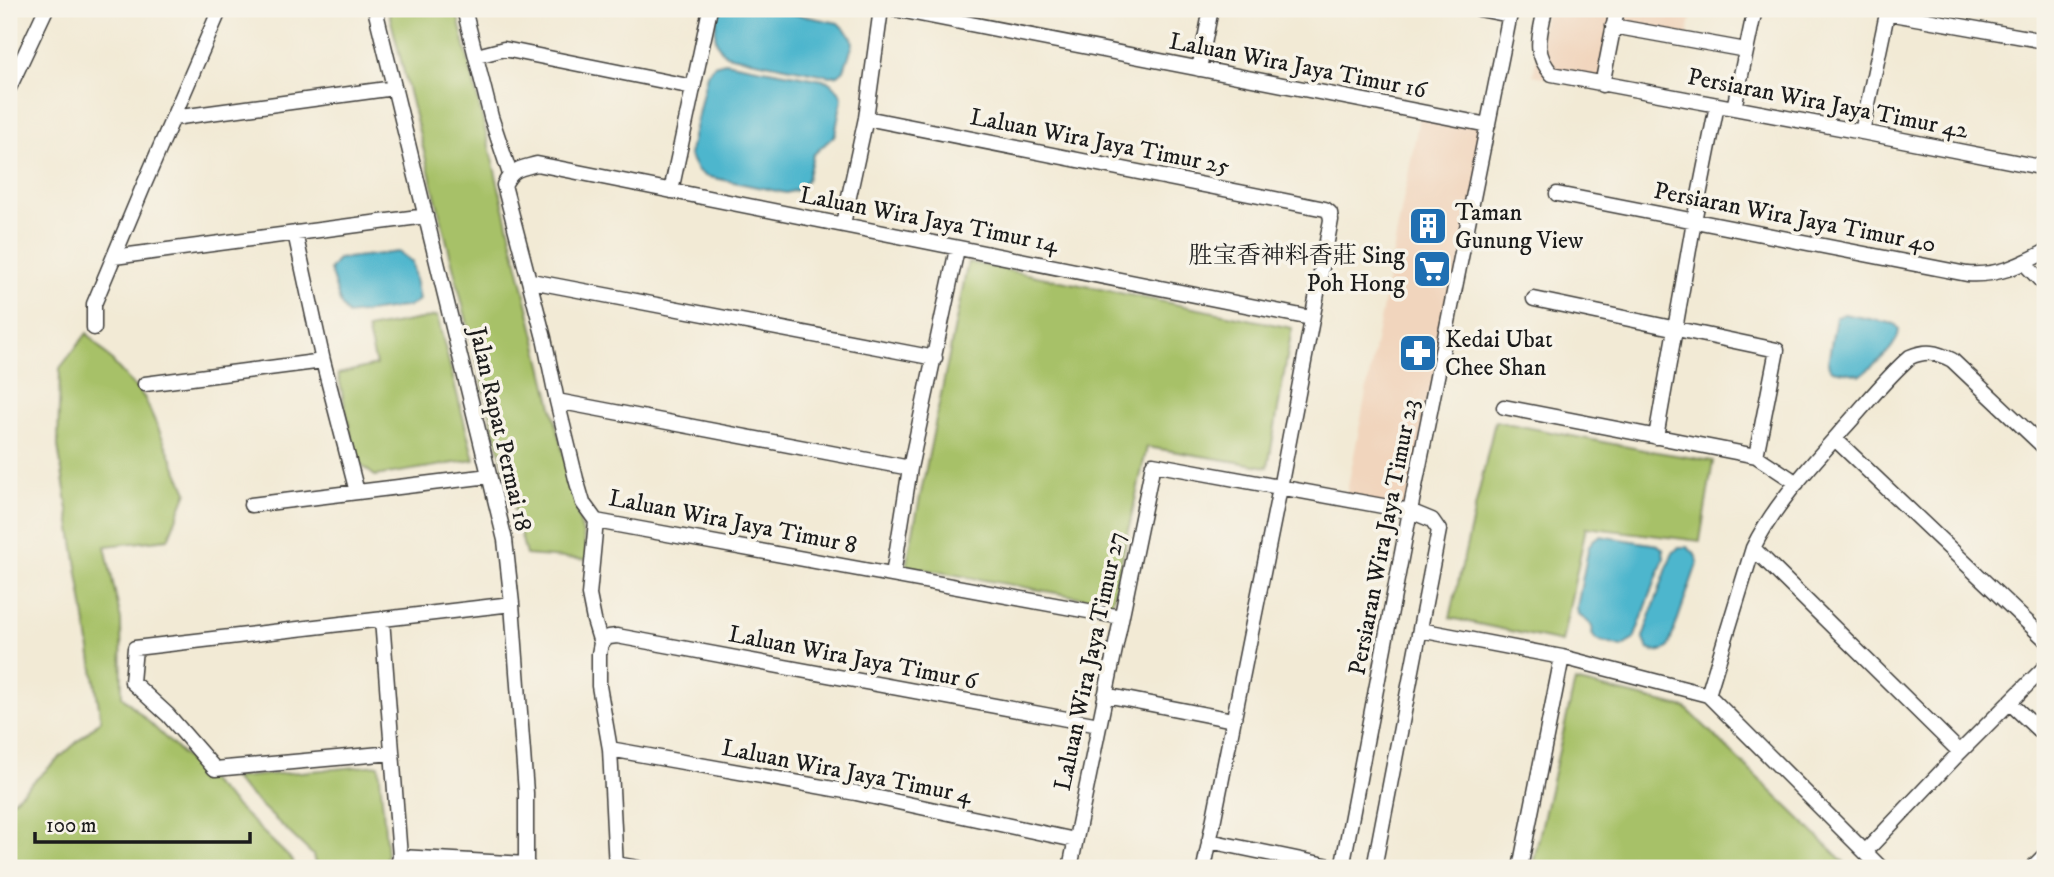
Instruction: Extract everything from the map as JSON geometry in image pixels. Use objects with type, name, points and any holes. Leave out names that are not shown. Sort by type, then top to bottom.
[{"type":"street","points":[[9,88],[46,9]]},
{"type":"street","points":[[94,328],[94,304],[220,9]]},
{"type":"street","name":"Jalan Rapat Permai 18","points":[[375,9],[505,540],[526,793],[527,866]]},
{"type":"street","name":"Laluan Wira Jaya Timur 8","points":[[464,9],[491,117],[510,174],[505,185],[531,281],[583,503],[596,521],[1121,617]]},
{"type":"street","points":[[671,191],[710,9]]},
{"type":"street","points":[[843,224],[866,118],[881,9]]},
{"type":"street","name":"Laluan Wira Jaya Timur 16","points":[[894,9],[932,12],[1199,69],[1488,125]]},
{"type":"street","points":[[1199,69],[1211,9]]},
{"type":"street","points":[[1479,9],[1511,12]]},
{"type":"street","name":"Persiaran Wira Jaya Timur 42","points":[[1545,9],[1539,54],[1552,74],[2045,168]]},
{"type":"street","points":[[1602,85],[1617,9]]},
{"type":"street","points":[[1734,108],[1755,9]]},
{"type":"street","points":[[1862,132],[1888,11],[2045,41]]},
{"type":"street","name":"Persiaran Wira Jaya Timur 23","points":[[1341,868],[1511,12]]},
{"type":"street","points":[[1613,26],[1746,50]]},
{"type":"street","points":[[477,56],[504,49],[693,87]]},
{"type":"street","points":[[173,118],[394,88]]},
{"type":"street","points":[[1656,437],[1693,220],[1717,105]]},
{"type":"street","name":"Laluan Wira Jaya Timur 25","points":[[866,118],[1325,209],[1330,213],[1331,220],[1311,318]]},
{"type":"street","name":"Laluan Wira Jaya Timur 14","points":[[510,174],[537,164],[1311,318]]},
{"type":"street","name":"Persiaran Wira Jaya Timur 40","points":[[1557,194],[1967,274],[2001,272],[2045,252]]},
{"type":"street","points":[[114,257],[426,216]]},
{"type":"street","points":[[295,233],[323,361],[357,492]]},
{"type":"street","points":[[892,575],[910,468],[957,249]]},
{"type":"street","points":[[2024,263],[2045,285]]},
{"type":"street","points":[[531,281],[935,358]]},
{"type":"street","points":[[1534,299],[1777,350],[1756,456]]},
{"type":"street","points":[[1204,868],[1311,318]]},
{"type":"street","points":[[1708,695],[1753,548],[1763,528],[1835,439],[1910,357],[1923,352],[1938,353],[1952,359],[2045,448]]},
{"type":"street","points":[[145,384],[323,361]]},
{"type":"street","points":[[557,401],[910,468]]},
{"type":"street","points":[[1504,407],[1756,456],[1797,484]]},
{"type":"street","points":[[1835,439],[2045,639]]},
{"type":"street","name":"Laluan Wira Jaya Timur 27","points":[[1070,868],[1153,464],[1280,488]]},
{"type":"street","points":[[251,505],[489,476]]},
{"type":"street","points":[[1280,488],[1410,511],[1432,520],[1439,530],[1374,868]]},
{"type":"street","points":[[596,521],[589,595],[601,643],[598,654],[599,686],[610,749],[616,866],[638,868]]},
{"type":"street","points":[[1753,548],[1960,752]]},
{"type":"street","points":[[392,753],[215,769],[167,715],[132,682],[135,648],[512,604]]},
{"type":"street","points":[[382,619],[398,863],[527,866]]},
{"type":"street","points":[[1420,630],[1562,657],[1708,695],[1881,868]]},
{"type":"street","name":"Laluan Wira Jaya Timur 6","points":[[601,643],[609,637],[617,636],[1099,725]]},
{"type":"street","points":[[1520,868],[1562,657]]},
{"type":"street","points":[[1865,852],[2045,667]]},
{"type":"street","points":[[1105,695],[1233,720]]},
{"type":"street","points":[[2010,703],[2045,736]]},
{"type":"street","name":"Laluan Wira Jaya Timur 4","points":[[610,749],[856,793],[1075,840]]},
{"type":"street","points":[[1209,841],[1341,868]]},
{"type":"street","points":[[2032,868],[2045,855]]},
{"type":"shaded area","points":[[1546,9],[1693,9],[1687,38],[1614,27],[1602,89],[1533,75]]},
{"type":"shaded area","points":[[1420,113],[1488,126],[1413,515],[1345,502]]},
{"type":"green space","points":[[388,9],[456,9],[589,560],[526,555]]},
{"type":"green space","points":[[968,262],[1292,328],[1268,467],[1147,447],[1112,603],[906,566]]},
{"type":"green space","points":[[437,316],[474,460],[375,476],[357,462],[338,374],[376,365],[367,329]]},
{"type":"green space","points":[[87,333],[144,397],[187,492],[168,539],[105,546],[121,620],[122,696],[293,861],[294,868],[17,868],[9,859],[9,804],[101,720],[58,446],[60,368]]},
{"type":"green space","points":[[1495,421],[1713,461],[1700,541],[1586,527],[1562,642],[1450,618]]},
{"type":"green space","points":[[1575,681],[1686,708],[1850,868],[1532,868]]},
{"type":"green space","points":[[379,765],[387,854],[384,868],[316,868],[313,855],[232,778]]},
{"type":"water","points":[[769,9],[838,23],[852,37],[853,44],[844,70],[838,75],[830,76],[726,55],[718,45],[715,35],[718,11]]},
{"type":"water","points":[[725,62],[828,81],[839,91],[842,98],[835,135],[813,155],[807,180],[797,190],[786,193],[705,176],[697,170],[689,155],[707,74],[714,65]]},
{"type":"water","points":[[399,252],[412,262],[419,300],[410,306],[348,315],[341,305],[330,270],[338,259]]},
{"type":"water","points":[[1844,314],[1895,324],[1899,329],[1890,349],[1861,375],[1829,367],[1836,317]]},
{"type":"water","points":[[1600,536],[1658,545],[1663,549],[1664,558],[1634,639],[1621,647],[1596,640],[1591,625],[1578,614],[1577,607],[1589,546]]},
{"type":"water","points":[[1679,547],[1687,547],[1698,561],[1668,648],[1653,651],[1648,649],[1643,637],[1672,554]]},
{"type":"place","name":"Taman Gunung View","points":[[1428,226]]},
{"type":"place","name":"胜宝香神料香莊 Sing Poh Hong","points":[[1432,269]]},
{"type":"place","name":"Kedai Ubat Chee Shan","points":[[1418,353]]}]
